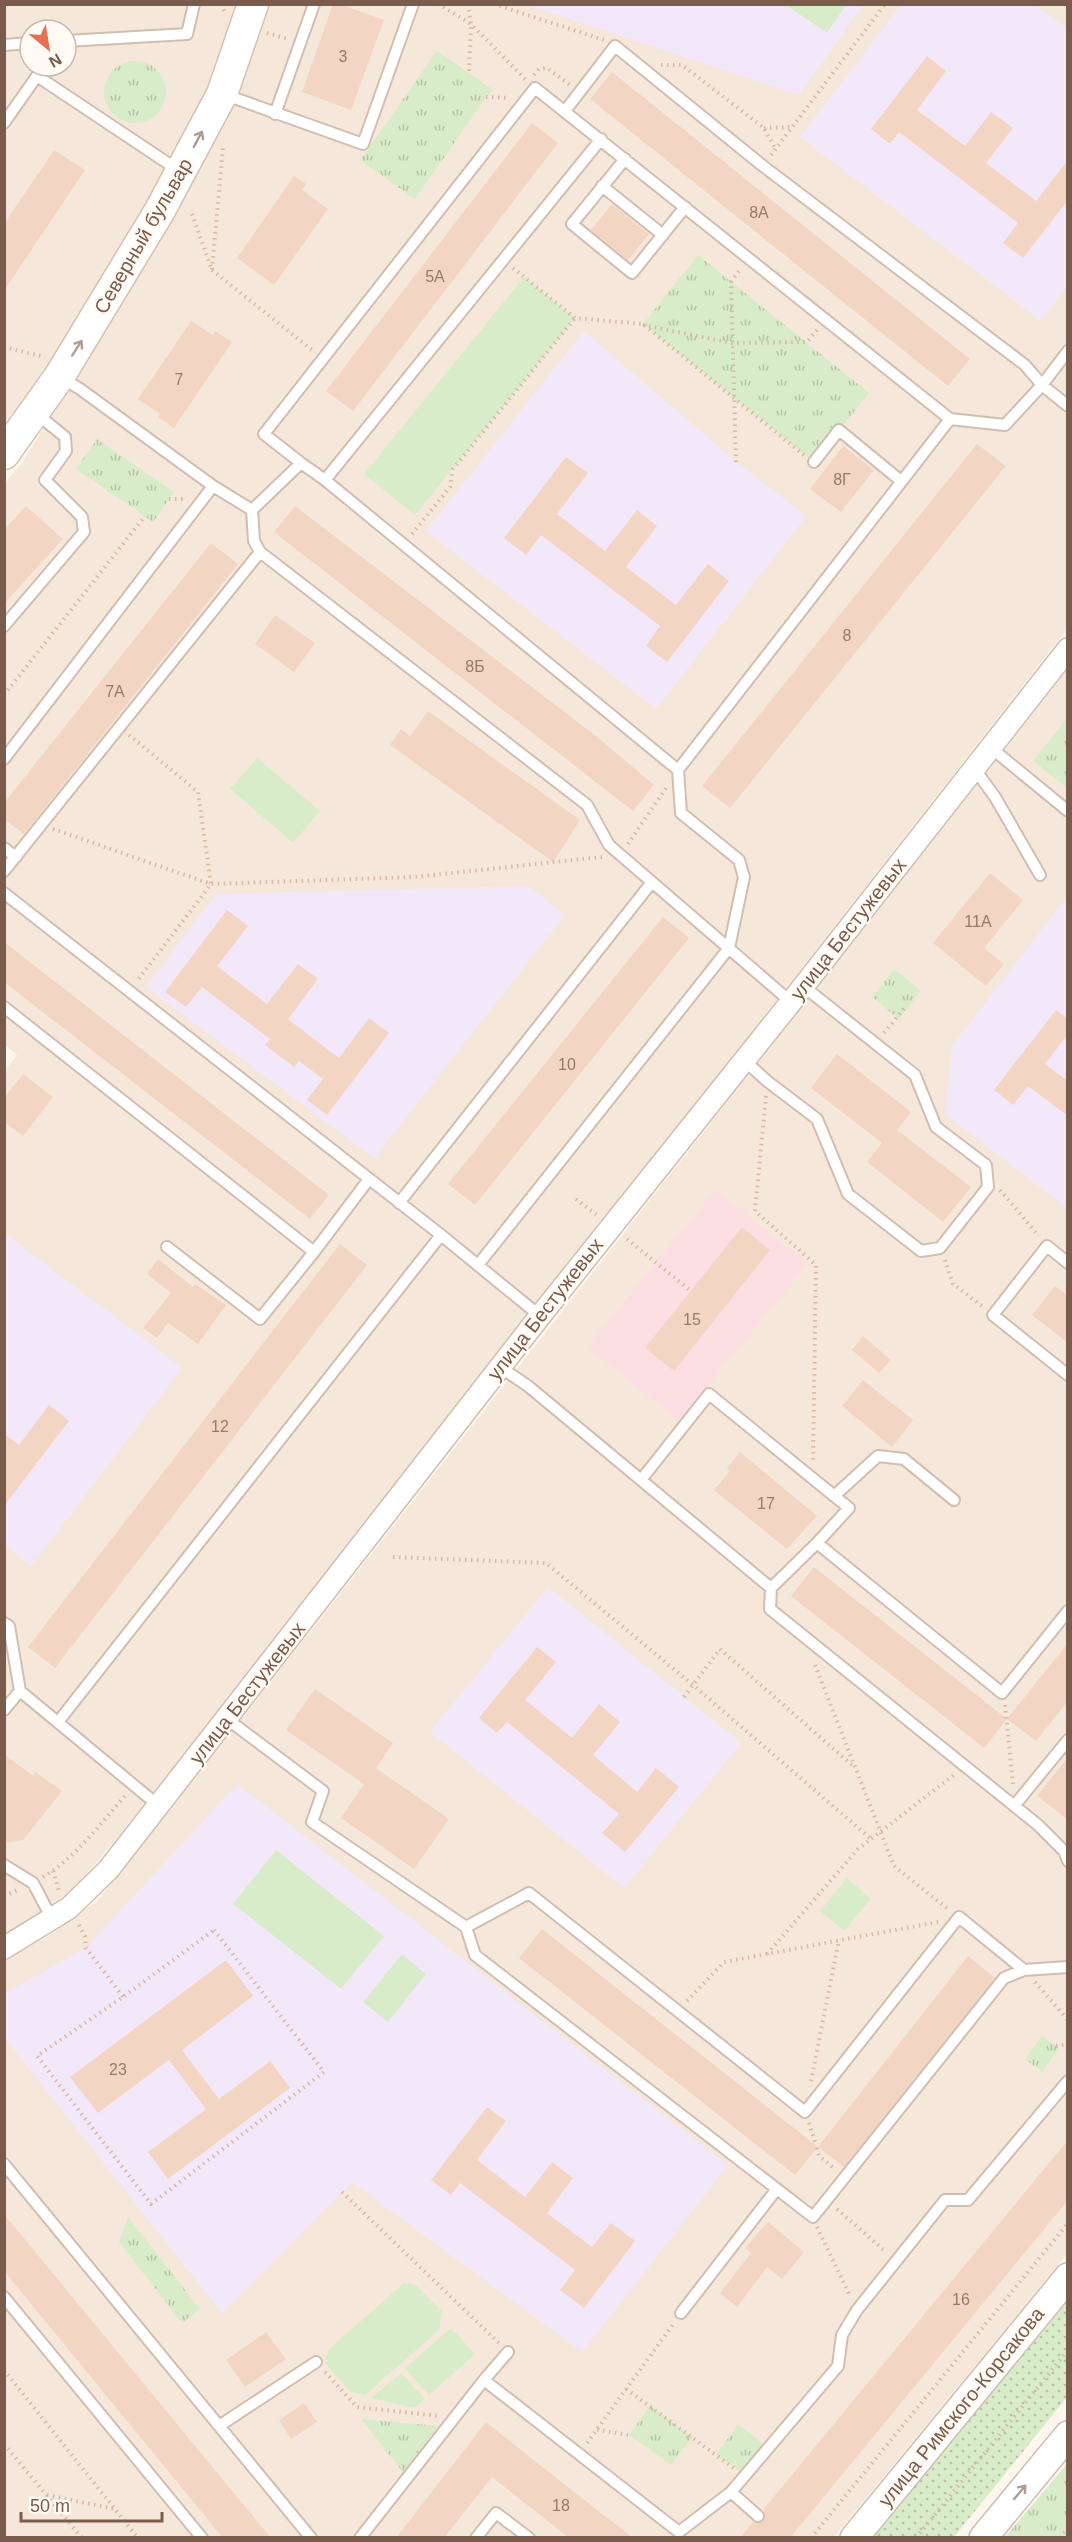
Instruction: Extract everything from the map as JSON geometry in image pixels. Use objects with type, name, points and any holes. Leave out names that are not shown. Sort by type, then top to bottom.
[{"type":"main road","name":"Северный бульвар","points":[[4,454],[34,412],[54,367],[129,263],[180,172],[222,94],[253,4]]},
{"type":"street","name":"улица Бестужевых","points":[[4,1948],[69,1908],[108,1870],[540,1316],[1067,651]]},
{"type":"street","name":"улица Римского-Корсакова","points":[[854,2538],[1068,2277]]},
{"type":"street","points":[[983,2538],[1066,2439]]},
{"type":"lane","points":[[78,40],[187,34],[194,4]]},
{"type":"lane","points":[[275,114],[314,4]]},
{"type":"lane","points":[[222,94],[363,144],[413,4]]},
{"type":"lane","points":[[565,111],[615,46],[763,166],[1025,365],[1042,385],[1068,406]]},
{"type":"lane","points":[[4,123],[37,76],[180,172]]},
{"type":"lane","points":[[678,770],[325,480],[264,434],[535,88],[950,419],[1005,425],[1042,385],[1068,351]]},
{"type":"lane","points":[[325,480],[601,139]]},
{"type":"lane","points":[[625,159],[572,224],[632,273],[685,207]]},
{"type":"lane","points":[[602,186],[663,235]]},
{"type":"lane","points":[[54,367],[80,389],[213,486],[252,510]]},
{"type":"lane","points":[[4,626],[84,532],[82,517],[45,480],[66,451],[65,436],[34,412]]},
{"type":"lane","points":[[478,1265],[729,948],[744,877],[739,860],[681,813],[678,770],[950,419]]},
{"type":"lane","points":[[814,462],[839,430],[902,481]]},
{"type":"lane","points":[[301,463],[252,510],[254,541],[260,552],[587,805],[609,844],[729,948],[876,1043],[915,1075],[936,1127],[986,1165],[988,1187],[940,1248],[921,1251],[848,1194],[817,1119],[767,1081],[744,1060]]},
{"type":"lane","points":[[4,759],[213,486]]},
{"type":"lane","points":[[4,871],[260,552]]},
{"type":"lane","points":[[990,747],[1068,811]]},
{"type":"lane","points":[[974,768],[995,797],[1040,875]]},
{"type":"lane","points":[[4,848],[16,857]]},
{"type":"lane","points":[[399,1203],[652,882]]},
{"type":"lane","points":[[4,893],[441,1234],[540,1316]]},
{"type":"lane","points":[[4,1007],[314,1252]]},
{"type":"lane","points":[[167,1247],[260,1319],[369,1179]]},
{"type":"lane","points":[[58,1722],[441,1234]]},
{"type":"lane","points":[[1068,1263],[1047,1246],[993,1315],[1068,1375]]},
{"type":"lane","points":[[500,1367],[528,1386],[771,1588]]},
{"type":"lane","points":[[641,1480],[709,1394],[849,1508],[771,1588],[770,1609],[1038,1825],[1064,1851],[1068,1861]]},
{"type":"lane","points":[[834,1496],[878,1456],[904,1459],[954,1500]]},
{"type":"lane","points":[[817,1543],[1002,1693],[1068,1611]]},
{"type":"lane","points":[[4,1623],[9,1626],[20,1691],[159,1806]]},
{"type":"lane","points":[[4,1710],[20,1691]]},
{"type":"lane","points":[[227,1719],[323,1791],[312,1821],[466,1927],[475,1955],[813,2217],[1004,1978],[1024,1970],[1068,1967]]},
{"type":"lane","points":[[1014,1806],[1068,1740]]},
{"type":"lane","points":[[4,1865],[33,1883],[52,1919]]},
{"type":"lane","points":[[466,1927],[529,1893],[805,2112],[959,1917],[1024,1970]]},
{"type":"lane","points":[[484,2380],[679,2532],[731,2492],[838,2366],[842,2335],[857,2310],[945,2200],[968,2200],[1068,2081]]},
{"type":"lane","points":[[4,2164],[311,2538]]},
{"type":"lane","points":[[681,2313],[776,2190]]},
{"type":"lane","points":[[4,2297],[202,2538]]},
{"type":"lane","points":[[360,2538],[508,2352]]},
{"type":"lane","points":[[219,2426],[316,2362]]},
{"type":"lane","points":[[731,2492],[758,2516]]},
{"type":"lane","points":[[476,2538],[496,2513],[529,2538]]},
{"type":"path","points":[[438,4],[471,24],[528,82],[539,69],[547,68],[574,88]]},
{"type":"path","points":[[468,4],[471,24],[469,74]]},
{"type":"path","points":[[494,4],[609,42],[615,46]]},
{"type":"path","points":[[763,166],[885,4]]},
{"type":"path","points":[[264,32],[300,43]]},
{"type":"path","points":[[639,66],[682,65],[764,128],[776,150]]},
{"type":"path","points":[[764,128],[793,127]]},
{"type":"path","points":[[212,270],[223,147]]},
{"type":"path","points":[[192,214],[212,270],[322,359]]},
{"type":"path","points":[[736,462],[731,282],[748,257]]},
{"type":"path","points":[[503,260],[575,318],[643,324],[732,343],[807,342],[826,320]]},
{"type":"path","points":[[403,545],[450,487],[453,468],[575,318]]},
{"type":"path","points":[[643,324],[814,462]]},
{"type":"path","points":[[4,346],[54,367]]},
{"type":"path","points":[[4,695],[145,516]]},
{"type":"path","points":[[120,728],[198,792],[211,885],[130,992]]},
{"type":"path","points":[[41,825],[211,885],[414,878],[620,855],[678,770]]},
{"type":"path","points":[[876,1043],[905,1007]]},
{"type":"path","points":[[767,1081],[755,1211],[816,1265],[813,1479]]},
{"type":"path","points":[[988,1187],[1002,1190],[1047,1246]]},
{"type":"path","points":[[576,1199],[597,1215]]},
{"type":"path","points":[[627,1239],[691,1291]]},
{"type":"path","points":[[940,1248],[953,1284],[993,1315]]},
{"type":"path","points":[[393,1557],[546,1563],[693,1685],[871,1839]]},
{"type":"path","points":[[804,1637],[894,1866],[959,1917]]},
{"type":"path","points":[[684,1697],[720,1649],[855,1767]]},
{"type":"path","points":[[1002,1693],[1007,1719],[1014,1806]]},
{"type":"path","points":[[767,1954],[858,1849],[965,1766]]},
{"type":"path","points":[[4,1896],[33,1883],[52,1871],[86,1839],[134,1786]]},
{"type":"path","points":[[52,1871],[60,1892]]},
{"type":"path","points":[[677,2011],[724,1962],[959,1917]]},
{"type":"path","points":[[77,1920],[85,1937],[86,1948],[123,1997]]},
{"type":"path","points":[[214,1930],[324,2072],[151,2204],[37,2056],[123,1997],[214,1930]]},
{"type":"path","points":[[838,1940],[805,2112],[819,2156],[846,2176]]},
{"type":"path","points":[[1024,1970],[1068,2020]]},
{"type":"path","points":[[1056,2046],[1068,2044]]},
{"type":"path","points":[[342,2192],[508,2352]]},
{"type":"path","points":[[826,2200],[895,2260]]},
{"type":"path","points":[[813,2217],[857,2310]]},
{"type":"path","points":[[811,2538],[1068,2223]]},
{"type":"path","points":[[579,2454],[681,2313]]},
{"type":"path","points":[[916,2538],[1068,2350]]},
{"type":"path","points":[[316,2362],[357,2407],[455,2418]]},
{"type":"path","points":[[4,2370],[138,2538]]},
{"type":"path","points":[[626,2389],[746,2476]]},
{"type":"path","points":[[597,2430],[629,2434]]},
{"type":"path","points":[[4,2444],[82,2538]]},
{"type":"path","points":[[47,2495],[116,2509]]},
{"type":"path","points":[[1060,2538],[1068,2528]]},
{"type":"shaded area","points":[[5,5],[246,5],[201,114],[54,361],[5,425]]},
{"type":"shaded area","points":[[260,5],[1067,5],[1067,629],[406,1474],[121,1833],[73,1890],[5,1936],[4,1071],[17,1055],[4,1044],[5,483],[22,463],[111,318]]},
{"type":"shaded area","points":[[527,5],[863,5],[799,95]]},
{"type":"shaded area","points":[[901,5],[1035,5],[1067,29],[1067,286],[1041,321],[800,137]]},
{"type":"shaded area","points":[[584,331],[736,462],[806,516],[656,709],[426,531]]},
{"type":"shaded area","points":[[1067,670],[1067,2254],[834,2537],[5,2537],[4,1961],[52,1934],[97,1901]]},
{"type":"shaded area","points":[[527,886],[565,915],[374,1158],[146,987],[216,894]]},
{"type":"shaded area","points":[[1067,897],[1067,1208],[945,1114],[952,1046]]},
{"type":"shaded area","points":[[716,1189],[808,1264],[679,1421],[587,1347]]},
{"type":"shaded area","points":[[4,1233],[182,1368],[31,1566],[5,1545]]},
{"type":"shaded area","points":[[548,1587],[741,1743],[624,1888],[430,1732]]},
{"type":"shaded area","points":[[237,1784],[728,2165],[582,2352],[352,2182],[222,2313],[5,2038],[5,1993],[86,1948]]},
{"type":"green space","points":[[786,5],[846,5],[827,33]]},
{"type":"green space","points":[[437,51],[492,89],[415,199],[360,160]]},
{"type":"green space","points":[[135,61],[147,63],[157,70],[164,80],[166,92],[164,104],[157,114],[147,121],[135,123],[123,121],[113,114],[106,104],[104,92],[106,80],[113,70],[123,63]]},
{"type":"green space","points":[[698,255],[869,393],[814,462],[643,324]]},
{"type":"green space","points":[[524,277],[575,318],[415,515],[364,474]]},
{"type":"green space","points":[[97,439],[174,492],[153,522],[76,469]]},
{"type":"green space","points":[[1067,718],[1067,788],[1033,761]]},
{"type":"green space","points":[[257,758],[320,811],[293,843],[230,789]]},
{"type":"green space","points":[[894,969],[921,991],[899,1019],[872,997]]},
{"type":"green space","points":[[276,1850],[384,1936],[341,1989],[233,1904]]},
{"type":"green space","points":[[847,1878],[871,1899],[844,1931],[820,1911]]},
{"type":"green space","points":[[402,1954],[426,1974],[388,2022],[363,2002]]},
{"type":"green space","points":[[1042,2036],[1059,2048],[1042,2072],[1025,2059]]},
{"type":"green space","points":[[128,2217],[200,2309],[182,2323],[119,2242]]},
{"type":"green space","points":[[404,2283],[416,2285],[442,2311],[439,2330],[365,2395],[351,2392],[325,2363],[328,2350]]},
{"type":"green space","points":[[1067,2293],[1067,2397],[954,2537],[867,2538]]},
{"type":"green space","points":[[451,2328],[475,2354],[429,2395],[405,2368]]},
{"type":"green space","points":[[401,2373],[425,2399],[414,2408],[371,2398]]},
{"type":"green space","points":[[650,2406],[692,2437],[671,2465],[629,2435]]},
{"type":"green space","points":[[361,2419],[438,2426],[403,2472]]},
{"type":"green space","points":[[738,2424],[766,2446],[744,2474],[716,2455]]},
{"type":"green space","points":[[1067,2464],[1067,2537],[1005,2537]]},
{"type":"building","points":[[333,4],[340,4],[384,20],[351,110],[302,92]]},
{"type":"building","points":[[927,56],[946,71],[917,110],[965,146],[991,112],[1013,128],[986,163],[1036,201],[1068,160],[1068,200],[1023,258],[1003,243],[1018,223],[899,132],[890,144],[871,129]]},
{"type":"building","points":[[612,72],[970,359],[948,386],[590,99]]},
{"type":"building","points":[[532,123],[558,143],[353,411],[326,391]]},
{"type":"building","points":[[54,150],[85,170],[4,291],[4,224]]},
{"type":"building","points":[[294,176],[306,184],[302,190],[328,209],[274,285],[237,258]]},
{"type":"building","points":[[612,204],[649,234],[628,260],[591,230]]},
{"type":"building","points":[[191,321],[213,335],[215,331],[232,342],[174,428],[158,417],[160,414],[138,399]]},
{"type":"building","points":[[977,444],[1006,466],[730,808],[702,786]]},
{"type":"building","points":[[843,446],[874,470],[841,512],[810,489]]},
{"type":"building","points":[[566,457],[588,473],[557,514],[605,551],[637,510],[657,526],[626,567],[676,605],[708,564],[729,581],[667,662],[646,646],[660,626],[541,535],[526,555],[504,538]]},
{"type":"building","points":[[26,506],[63,539],[4,604],[4,530]]},
{"type":"building","points":[[295,506],[596,736],[654,785],[633,811],[274,532]]},
{"type":"building","points":[[211,543],[238,564],[24,834],[4,819],[4,803]]},
{"type":"building","points":[[275,615],[315,643],[294,672],[255,644]]},
{"type":"building","points":[[428,711],[580,820],[553,862],[390,745],[401,729],[410,736]]},
{"type":"building","points":[[990,873],[1023,900],[984,948],[1004,964],[986,986],[933,943]]},
{"type":"building","points":[[227,910],[248,926],[217,966],[267,1004],[298,964],[318,979],[288,1019],[339,1058],[369,1018],[389,1033],[327,1115],[307,1100],[323,1079],[299,1061],[294,1067],[265,1045],[270,1039],[202,987],[186,1007],[165,992]]},
{"type":"building","points":[[663,917],[689,938],[475,1205],[448,1184]]},
{"type":"building","points":[[4,942],[329,1195],[310,1219],[4,982]]},
{"type":"building","points":[[1056,1010],[1068,1019],[1068,1034],[1045,1064],[1068,1081],[1068,1116],[1028,1086],[1013,1105],[994,1090]]},
{"type":"building","points":[[837,1054],[911,1112],[897,1130],[971,1187],[943,1222],[867,1162],[882,1143],[811,1088]]},
{"type":"building","points":[[23,1074],[53,1097],[23,1136],[4,1122],[4,1098]]},
{"type":"building","points":[[742,1227],[770,1250],[674,1371],[645,1348]]},
{"type":"building","points":[[340,1244],[367,1265],[55,1668],[28,1647]]},
{"type":"building","points":[[158,1259],[193,1287],[195,1284],[226,1305],[198,1344],[168,1323],[157,1338],[143,1328],[171,1293],[147,1274]]},
{"type":"building","points":[[1055,1286],[1068,1296],[1068,1343],[1032,1315]]},
{"type":"building","points":[[863,1336],[891,1360],[879,1373],[852,1350]]},
{"type":"building","points":[[863,1380],[913,1420],[892,1447],[842,1406]]},
{"type":"building","points":[[49,1405],[69,1421],[4,1506],[4,1434],[19,1445]]},
{"type":"building","points":[[740,1452],[817,1516],[787,1549],[714,1490],[730,1471],[727,1468]]},
{"type":"building","points":[[814,1567],[1007,1719],[984,1748],[791,1596]]},
{"type":"building","points":[[1068,1643],[1068,1701],[1036,1741],[1007,1719]]},
{"type":"building","points":[[537,1647],[556,1662],[525,1700],[572,1738],[599,1704],[620,1722],[593,1755],[637,1792],[656,1768],[679,1787],[625,1852],[602,1833],[619,1814],[507,1722],[497,1733],[479,1718]]},
{"type":"building","points":[[315,1689],[393,1743],[376,1768],[449,1819],[414,1869],[341,1818],[364,1784],[286,1730]]},
{"type":"building","points":[[4,1754],[33,1776],[35,1772],[62,1791],[23,1840],[4,1843]]},
{"type":"building","points":[[1068,1757],[1068,1820],[1037,1796]]},
{"type":"building","points":[[542,1929],[818,2147],[795,2175],[519,1958]]},
{"type":"building","points":[[968,1956],[995,1978],[844,2167],[818,2147]]},
{"type":"building","points":[[226,1960],[253,1996],[182,2050],[219,2099],[270,2061],[290,2088],[168,2179],[148,2152],[206,2109],[169,2060],[98,2113],[70,2077]]},
{"type":"building","points":[[487,2107],[506,2121],[477,2160],[525,2197],[552,2162],[573,2178],[547,2213],[592,2247],[611,2223],[635,2241],[584,2308],[560,2290],[575,2270],[460,2183],[451,2195],[431,2180]]},
{"type":"building","points":[[1068,2140],[1068,2200],[790,2538],[740,2538],[753,2522],[760,2523],[764,2520],[763,2510]]},
{"type":"building","points":[[4,2214],[271,2538],[223,2538],[4,2271]]},
{"type":"building","points":[[768,2222],[804,2252],[782,2279],[767,2267],[737,2307],[720,2293],[751,2253],[745,2248]]},
{"type":"building","points":[[266,2332],[286,2359],[245,2387],[226,2360]]},
{"type":"building","points":[[304,2403],[317,2422],[291,2439],[279,2420]]},
{"type":"building","points":[[486,2422],[633,2538],[569,2538],[492,2477],[444,2538],[396,2538]]}]
